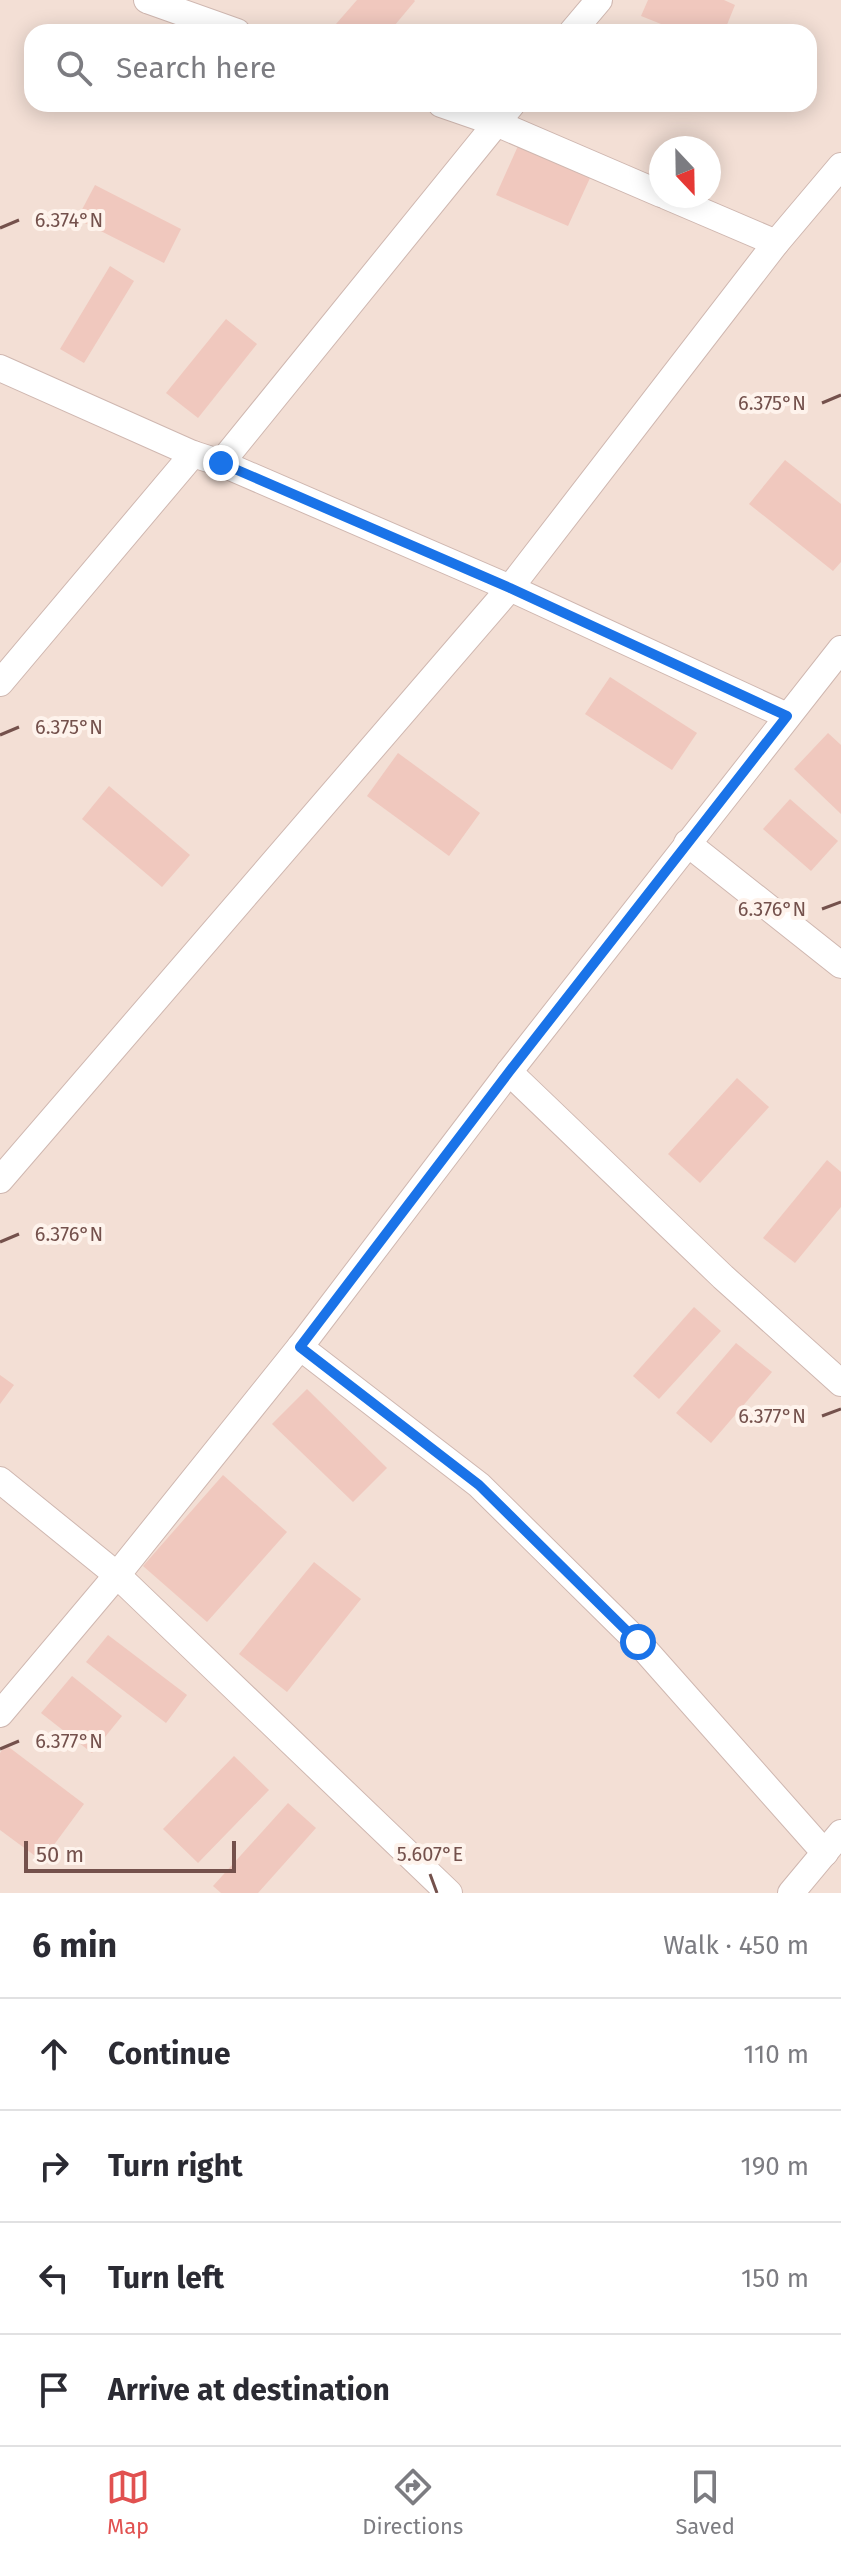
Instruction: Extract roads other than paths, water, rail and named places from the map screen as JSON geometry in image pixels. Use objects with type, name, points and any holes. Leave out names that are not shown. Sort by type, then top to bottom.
[{"type":"street","points":[[147,0],[214,24]]},
{"type":"street","points":[[579,24],[599,0]]},
{"type":"street","points":[[221,463],[504,114],[649,188]]},
{"type":"street","points":[[0,1180],[510,588],[776,243],[841,166]]},
{"type":"street","points":[[694,208],[776,243]]},
{"type":"street","points":[[0,368],[193,454],[221,463],[510,588],[787,716]]},
{"type":"street","points":[[0,683],[193,454]]},
{"type":"street","points":[[0,1714],[117,1575],[300,1347],[509,1072],[841,649]]},
{"type":"street","points":[[687,843],[841,965]]},
{"type":"street","points":[[509,1072],[723,1277],[841,1383]]},
{"type":"street","points":[[300,1347],[479,1485],[638,1642],[833,1843],[791,1893]]},
{"type":"street","points":[[0,1480],[117,1575],[449,1893]]}]
